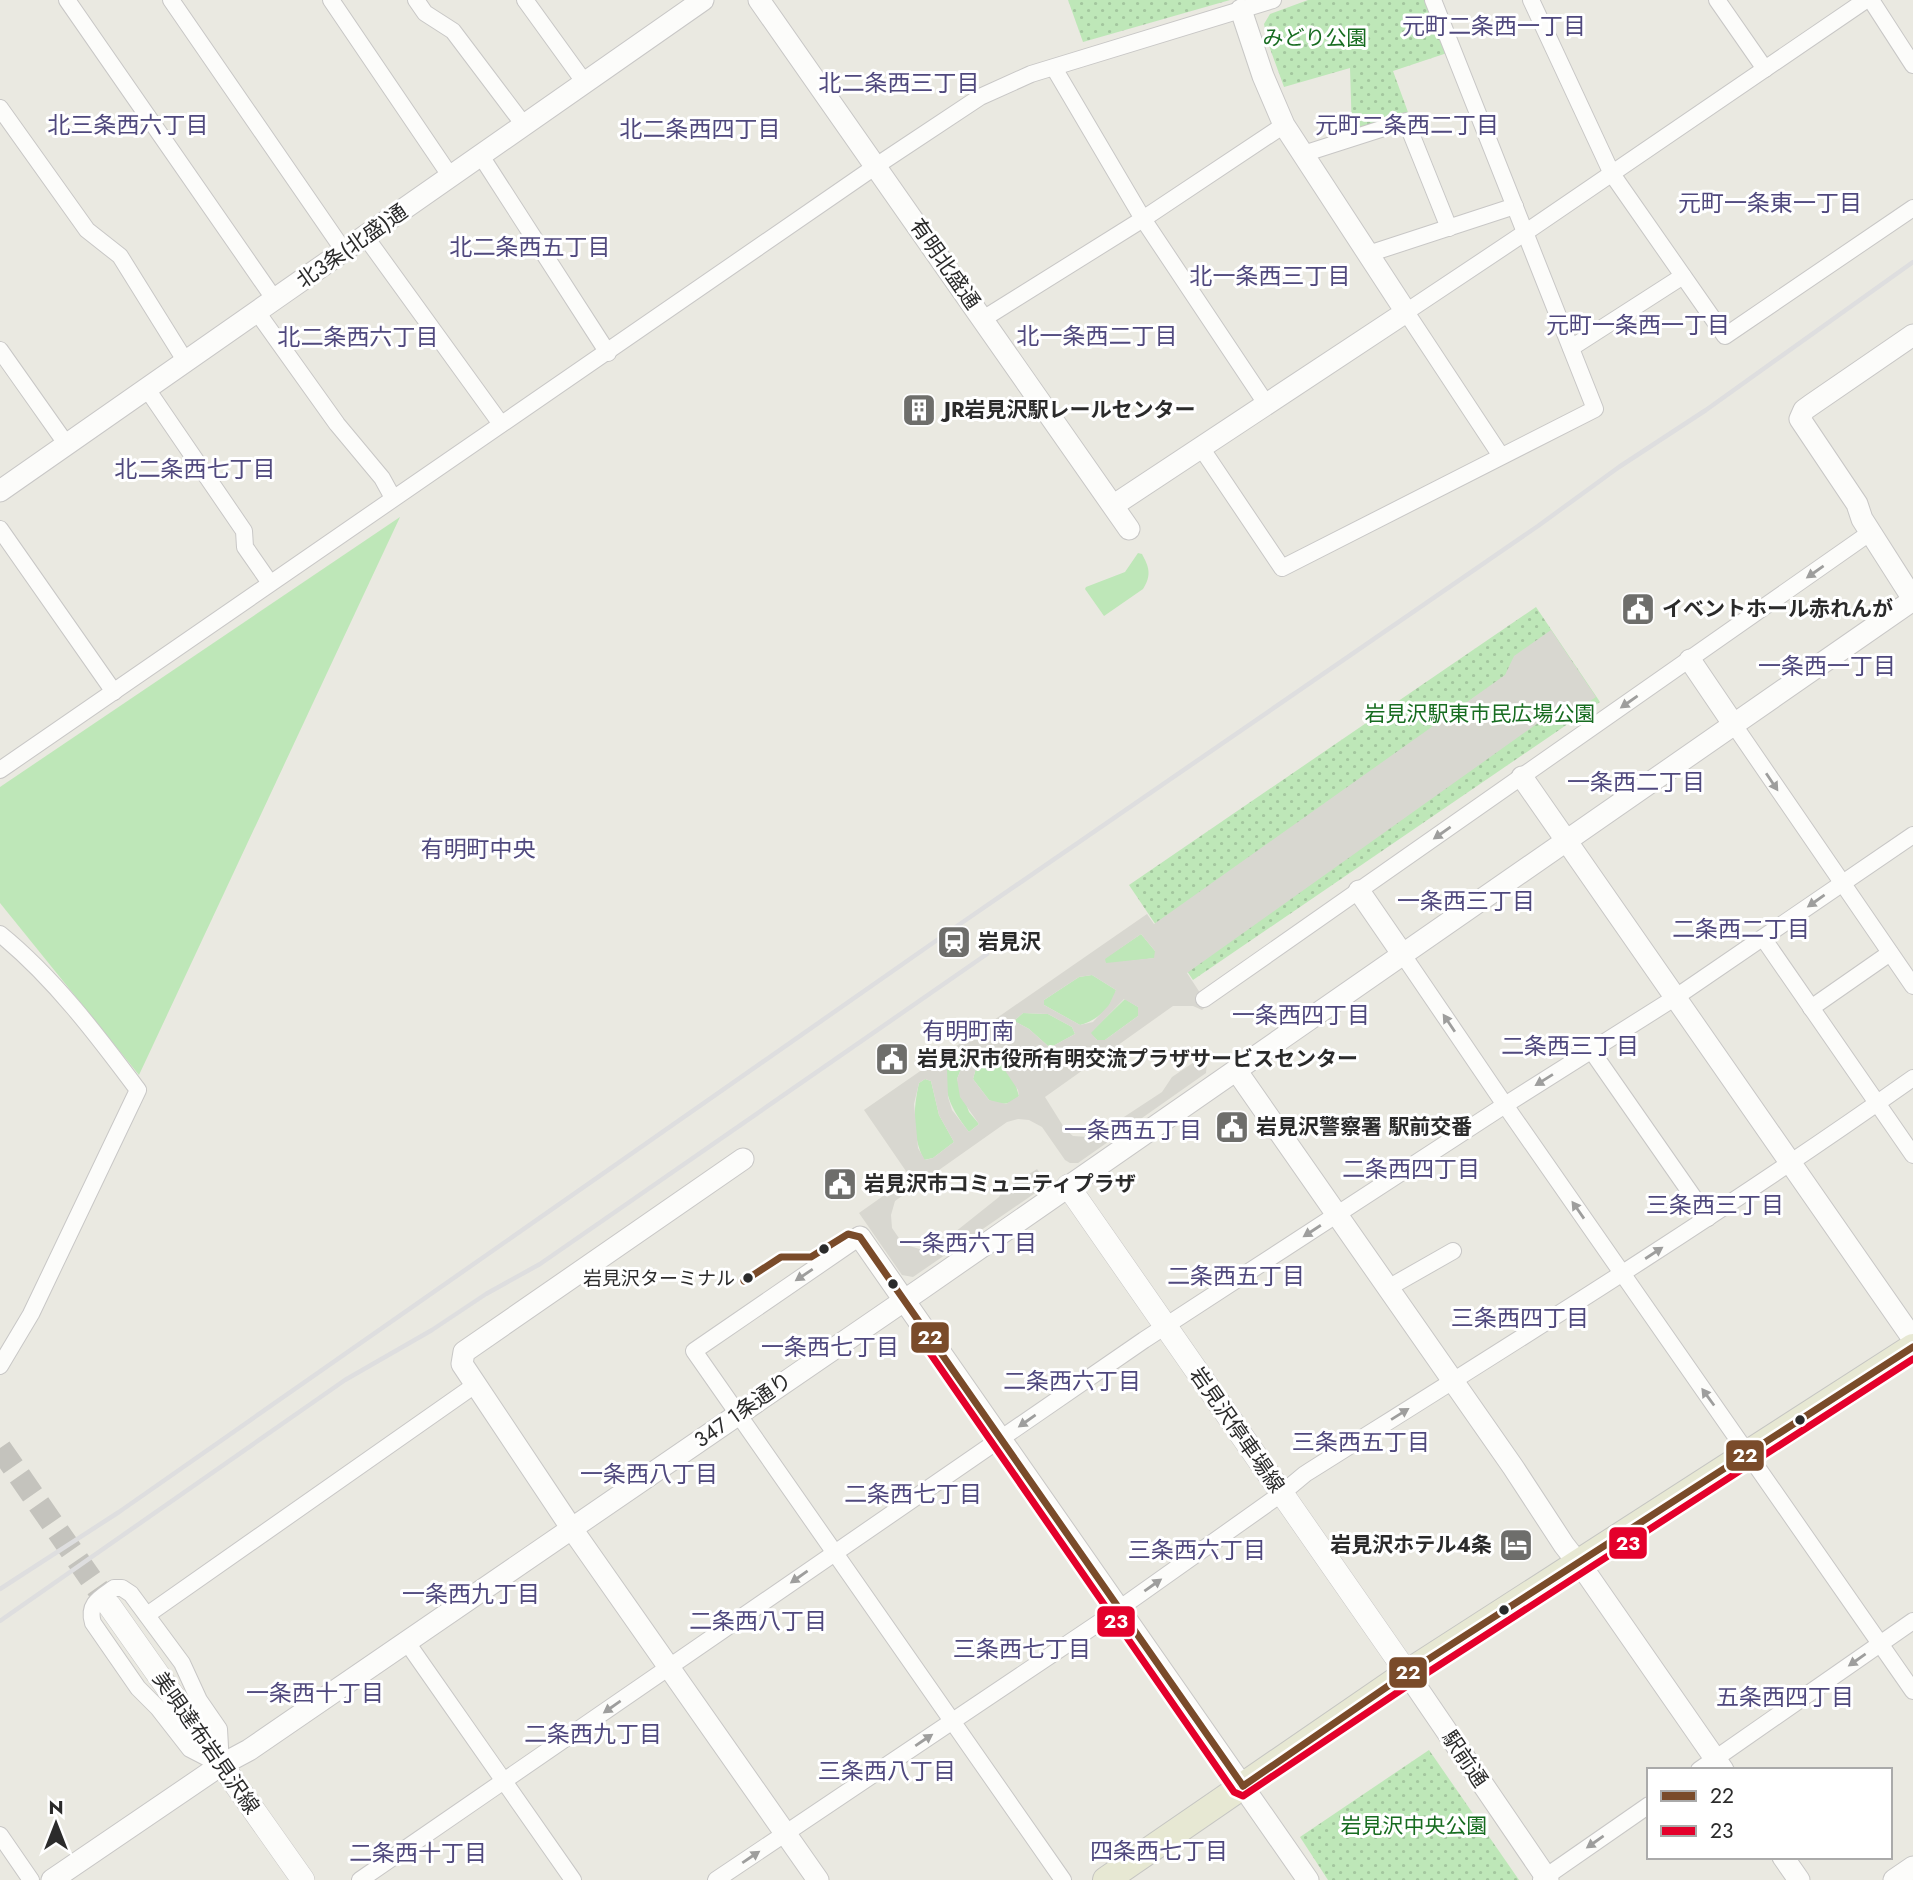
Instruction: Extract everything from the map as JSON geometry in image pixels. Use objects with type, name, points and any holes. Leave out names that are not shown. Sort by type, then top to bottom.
[{"type":"main road","name":"岩見沢停車場線","points":[[1068,1186],[1406,1674]]},
{"type":"main road","points":[[1106,1880],[1406,1674],[1913,1347]]},
{"type":"main road","name":"美唄達布岩見沢線","points":[[109,1605],[303,1880]]},
{"type":"street","points":[[67,0],[275,300]]},
{"type":"street","points":[[171,0],[344,251]]},
{"type":"street","points":[[331,0],[451,177]]},
{"type":"street","points":[[416,0],[425,13],[453,31],[524,125]]},
{"type":"street","points":[[525,0],[585,83]]},
{"type":"street","name":"北3条(北盛)通","points":[[0,491],[703,0]]},
{"type":"street","name":"有明北盛通","points":[[759,0],[1129,528]]},
{"type":"street","points":[[0,770],[980,97],[1031,74],[1273,0]]},
{"type":"street","points":[[1202,449],[1282,568],[1595,409],[1433,0]]},
{"type":"street","points":[[1531,0],[1612,174],[1725,336],[1913,208]]},
{"type":"street","points":[[1717,0],[1765,69]]},
{"type":"street","points":[[1114,505],[1527,232],[1868,0],[1913,65]]},
{"type":"street","points":[[1241,10],[1262,76],[1284,125],[1501,456]]},
{"type":"street","points":[[1055,68],[1143,219],[1267,405]]},
{"type":"street","points":[[0,107],[87,230],[120,256],[186,362]]},
{"type":"street","points":[[1303,155],[1406,121],[1449,228]]},
{"type":"street","points":[[983,319],[1143,219],[1284,125]]},
{"type":"street","points":[[481,156],[608,353]]},
{"type":"street","points":[[1368,254],[1515,206]]},
{"type":"street","points":[[365,236],[501,424]]},
{"type":"street","points":[[1570,348],[1683,276]]},
{"type":"street","points":[[257,312],[337,424],[382,478],[393,498]]},
{"type":"street","points":[[1913,335],[1804,410],[1800,419],[1857,505],[1871,533],[1913,600]]},
{"type":"street","points":[[0,350],[67,445]]},
{"type":"street","points":[[147,389],[244,531],[245,547],[270,583]]},
{"type":"street","points":[[0,529],[114,692]]},
{"type":"street","points":[[1204,999],[1871,533]]},
{"type":"street","name":"347 1条通り","points":[[52,1880],[572,1529],[1913,600]]},
{"type":"street","points":[[1690,660],[1913,986]]},
{"type":"street","points":[[1522,777],[1913,1339]]},
{"type":"street","points":[[360,1880],[1164,1327],[1504,1105],[1676,997],[1913,835]]},
{"type":"street","points":[[1359,891],[1504,1105],[1913,1691]]},
{"type":"street","points":[[0,933],[43,974],[108,1049],[138,1090],[31,1314],[0,1366]]},
{"type":"street","points":[[1763,938],[1913,1155]]},
{"type":"street","points":[[1811,1008],[1890,953]]},
{"type":"street","points":[[1591,1050],[1708,1218]]},
{"type":"street","points":[[1236,1070],[1579,1563],[1712,1766],[1913,1621]]},
{"type":"street","points":[[716,1880],[1120,1609],[1305,1474],[1708,1218],[1913,1078]]},
{"type":"street","points":[[743,1159],[464,1352],[462,1364],[572,1529],[818,1880]]},
{"type":"street","points":[[1063,1880],[694,1350],[860,1237],[1308,1880]]},
{"type":"street","points":[[1388,1288],[1453,1251]]},
{"type":"street","points":[[147,1615],[475,1385]]},
{"type":"street","points":[[114,1588],[122,1588],[131,1594],[181,1663],[199,1700],[219,1729],[221,1765],[191,1749],[159,1708],[138,1688],[93,1623],[90,1615],[93,1603],[114,1588]]},
{"type":"street","points":[[406,1641],[573,1880]]},
{"type":"street","name":"駅前通","points":[[1406,1674],[1545,1879]]},
{"type":"street","points":[[1545,1879],[1647,1806]]},
{"type":"street","points":[[0,1835],[31,1880]]},
{"type":"street","points":[[1784,1859],[1799,1880]]},
{"type":"street","points":[[1894,1880],[1913,1867]]},
{"type":"green space","points":[[1068,0],[1230,0],[1083,42]]},
{"type":"green space","name":"みどり公園","points":[[1308,0],[1430,0],[1450,52],[1393,71],[1409,115],[1352,133],[1350,68],[1284,87],[1264,24],[1270,14]]},
{"type":"green space","points":[[400,517],[139,1075],[0,903],[0,787]]},
{"type":"green space","points":[[1138,553],[1142,554],[1148,567],[1146,584],[1143,589],[1104,616],[1086,587],[1125,572]]},
{"type":"green space","name":"岩見沢駅東市民広場公園","points":[[1536,607],[1600,702],[1193,980],[1129,885]]},
{"type":"green space","points":[[1141,934],[1155,951],[1155,958],[1106,964],[1104,959]]},
{"type":"green space","points":[[1092,975],[1116,990],[1108,1007],[1092,1020],[1080,1025],[1044,1005],[1044,1000],[1079,977]]},
{"type":"green space","points":[[1125,999],[1138,1007],[1138,1016],[1105,1040],[1097,1040],[1090,1033]]},
{"type":"green space","points":[[1023,1013],[1048,1014],[1072,1027],[1075,1034],[1048,1046],[1029,1029],[1016,1022]]},
{"type":"green space","points":[[962,1059],[963,1064],[957,1079],[969,1112],[979,1124],[969,1132],[957,1116],[947,1091],[949,1062]]},
{"type":"green space","points":[[988,1060],[998,1060],[1015,1083],[1019,1096],[1012,1101],[1001,1104],[989,1100],[973,1079],[976,1068]]},
{"type":"green space","points":[[925,1079],[931,1081],[939,1115],[954,1142],[933,1158],[924,1160],[917,1141],[915,1113],[919,1083]]},
{"type":"green space","name":"岩見沢中央公園","points":[[1429,1750],[1519,1880],[1328,1880],[1300,1837]]},
{"type":"shaded area","points":[[1551,630],[1596,697],[1563,719],[1538,723],[1187,973],[1208,1005],[1202,1010],[1193,1006],[1173,1006],[1045,1097],[1065,1129],[1073,1136],[1089,1137],[1098,1134],[1162,1092],[1172,1077],[1203,1056],[1207,1062],[1206,1073],[1078,1163],[1065,1160],[1042,1127],[1029,1120],[1018,1119],[1007,1122],[895,1201],[891,1215],[892,1228],[903,1244],[923,1250],[935,1248],[999,1197],[1002,1191],[1037,1169],[1044,1179],[1041,1189],[913,1277],[902,1275],[859,1213],[910,1177],[864,1110],[1147,914],[1154,924],[1505,675],[1514,656]],"holes":[[[1141,934],[1155,951],[1154,958],[1106,963],[1105,959]],[[1092,975],[1116,990],[1109,1005],[1093,1022],[1080,1025],[1044,1005],[1044,1000],[1079,977]],[[1124,999],[1138,1007],[1138,1016],[1105,1040],[1097,1040],[1091,1033]],[[1023,1013],[1048,1014],[1072,1027],[1075,1034],[1048,1046],[1029,1029],[1016,1022]],[[962,1059],[963,1064],[957,1079],[960,1097],[979,1124],[969,1132],[952,1110],[948,1097],[949,1062]],[[998,1060],[1018,1090],[1019,1096],[1006,1104],[989,1100],[973,1079],[976,1068],[987,1061]],[[925,1079],[931,1081],[939,1115],[954,1142],[933,1158],[925,1160],[918,1148],[914,1104],[919,1083]]]},
{"type":"tunnel","points":[[0,1448],[109,1605]]},
{"type":"railway","points":[[0,1589],[119,1512],[960,924],[1538,526],[1619,467],[1706,410],[1913,262]]},
{"type":"railway","points":[[0,1621],[345,1380],[540,1264],[987,954]]},
{"type":"transit line","name":"22","points":[[744,1281],[781,1257],[811,1257],[848,1234],[860,1237],[1243,1786]]},
{"type":"transit line","name":"23","points":[[923,1343],[1234,1792],[1243,1796],[1413,1682],[1913,1359]]},
{"type":"transit line","name":"22","points":[[1243,1786],[1407,1673],[1913,1347]]},
{"type":"place","name":"JR岩見沢駅レールセンター","points":[[919,410]]},
{"type":"place","name":"イベントホール赤れんが","points":[[1638,609]]},
{"type":"place","name":"岩見沢","points":[[954,942]]},
{"type":"place","name":"岩見沢市役所有明交流プラザサービスセンター","points":[[892,1059]]},
{"type":"place","name":"岩見沢警察署 駅前交番","points":[[1232,1127]]},
{"type":"place","name":"岩見沢市コミュニティプラザ","points":[[840,1184]]},
{"type":"place","name":"岩見沢ターミナル","points":[[748,1278]]},
{"type":"place","name":"岩見沢ホテル4条","points":[[1516,1545]]},
{"type":"district","name":"元町二条西一丁目","points":[[1494,26]]},
{"type":"district","name":"北二条西三丁目","points":[[899,83]]},
{"type":"district","name":"北三条西六丁目","points":[[128,125]]},
{"type":"district","name":"元町二条西二丁目","points":[[1407,125]]},
{"type":"district","name":"北二条西四丁目","points":[[700,129]]},
{"type":"district","name":"元町一条東一丁目","points":[[1770,203]]},
{"type":"district","name":"北二条西五丁目","points":[[530,247]]},
{"type":"district","name":"北一条西三丁目","points":[[1270,276]]},
{"type":"district","name":"元町一条西一丁目","points":[[1638,325]]},
{"type":"district","name":"北一条西二丁目","points":[[1097,336]]},
{"type":"district","name":"北二条西六丁目","points":[[358,337]]},
{"type":"district","name":"北二条西七丁目","points":[[195,469]]},
{"type":"district","name":"一条西一丁目","points":[[1827,666]]},
{"type":"district","name":"一条西二丁目","points":[[1636,782]]},
{"type":"district","name":"有明町中央","points":[[478,849]]},
{"type":"district","name":"一条西三丁目","points":[[1466,901]]},
{"type":"district","name":"二条西二丁目","points":[[1741,929]]},
{"type":"district","name":"一条西四丁目","points":[[1301,1015]]},
{"type":"district","name":"有明町南","points":[[968,1031]]},
{"type":"district","name":"二条西三丁目","points":[[1570,1046]]},
{"type":"district","name":"一条西五丁目","points":[[1133,1130]]},
{"type":"district","name":"二条西四丁目","points":[[1411,1169]]},
{"type":"district","name":"三条西三丁目","points":[[1715,1205]]},
{"type":"district","name":"一条西六丁目","points":[[968,1243]]},
{"type":"district","name":"二条西五丁目","points":[[1236,1276]]},
{"type":"district","name":"三条西四丁目","points":[[1520,1318]]},
{"type":"district","name":"一条西七丁目","points":[[830,1347]]},
{"type":"district","name":"二条西六丁目","points":[[1072,1381]]},
{"type":"district","name":"三条西五丁目","points":[[1361,1442]]},
{"type":"district","name":"一条西八丁目","points":[[649,1474]]},
{"type":"district","name":"二条西七丁目","points":[[913,1494]]},
{"type":"district","name":"三条西六丁目","points":[[1197,1550]]},
{"type":"district","name":"一条西九丁目","points":[[471,1594]]},
{"type":"district","name":"二条西八丁目","points":[[758,1621]]},
{"type":"district","name":"三条西七丁目","points":[[1022,1649]]},
{"type":"district","name":"一条西十丁目","points":[[315,1693]]},
{"type":"district","name":"五条西四丁目","points":[[1785,1697]]},
{"type":"district","name":"二条西九丁目","points":[[593,1734]]},
{"type":"district","name":"三条西八丁目","points":[[887,1771]]},
{"type":"district","name":"四条西七丁目","points":[[1159,1851]]},
{"type":"district","name":"二条西十丁目","points":[[418,1853]]}]
